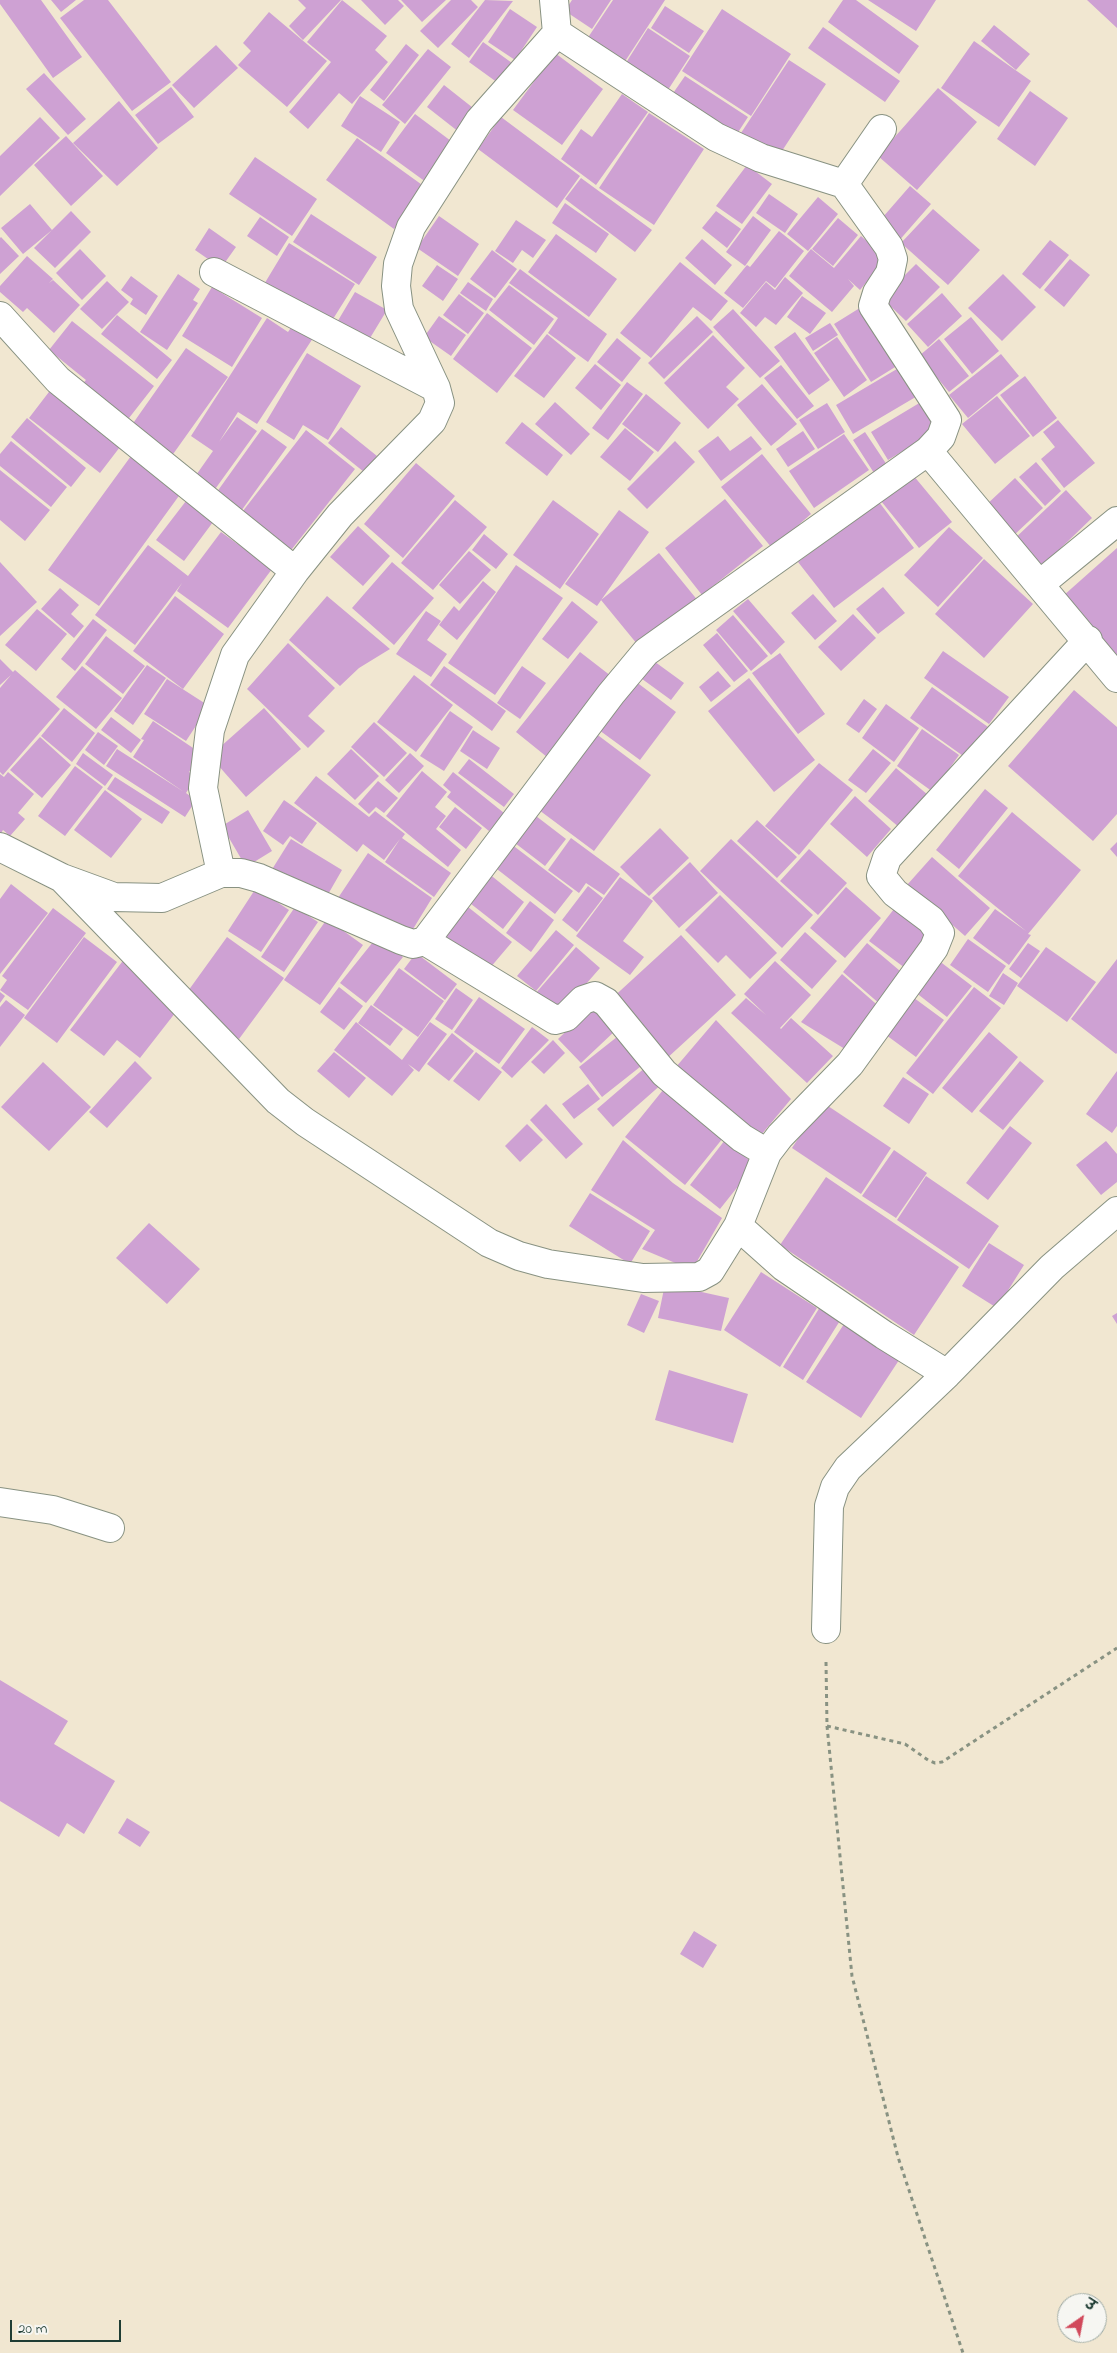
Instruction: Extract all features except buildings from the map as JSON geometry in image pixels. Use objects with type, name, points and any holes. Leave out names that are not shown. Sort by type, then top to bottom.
[{"type":"street","points":[[221,873],[203,788],[210,730],[235,655],[295,571],[340,515],[432,421],[440,403],[436,388],[399,309],[396,286],[398,264],[411,227],[480,121],[557,33],[554,0]]},
{"type":"street","points":[[0,847],[62,878],[114,898],[162,898],[221,873],[240,873],[259,878],[413,944],[424,941],[646,652],[928,451],[941,437],[947,420],[873,306],[877,293],[890,273],[893,260],[889,247],[844,184],[761,158],[716,137],[557,33]]},
{"type":"street","points":[[844,184],[882,129]]},
{"type":"street","points":[[214,272],[436,388]]},
{"type":"street","points":[[0,316],[58,380],[295,571]]},
{"type":"street","points":[[928,451],[1088,640],[1117,678]]},
{"type":"street","points":[[1040,584],[1117,520]]},
{"type":"street","points":[[62,878],[278,1101],[305,1122],[489,1243],[519,1256],[548,1264],[643,1278],[678,1279],[699,1277],[710,1271],[738,1226],[768,1153],[786,1130],[850,1064],[934,948],[940,933],[931,920],[895,893],[881,876],[887,858],[1088,640]]},
{"type":"street","points":[[424,941],[555,1020],[566,1017],[583,1000],[596,996],[606,1002],[664,1073],[742,1138],[768,1153]]},
{"type":"street","points":[[826,1629],[829,1506],[835,1487],[848,1468],[947,1374],[1052,1267],[1117,1211]]},
{"type":"street","points":[[738,1226],[784,1267],[884,1335],[947,1374]]},
{"type":"street","points":[[0,1502],[53,1510],[110,1528]]},
{"type":"path","points":[[826,1629],[827,1726],[852,1976],[898,2157],[963,2353]]},
{"type":"path","points":[[827,1726],[905,1744],[928,1760],[935,1763],[942,1762],[1117,1648]]}]
